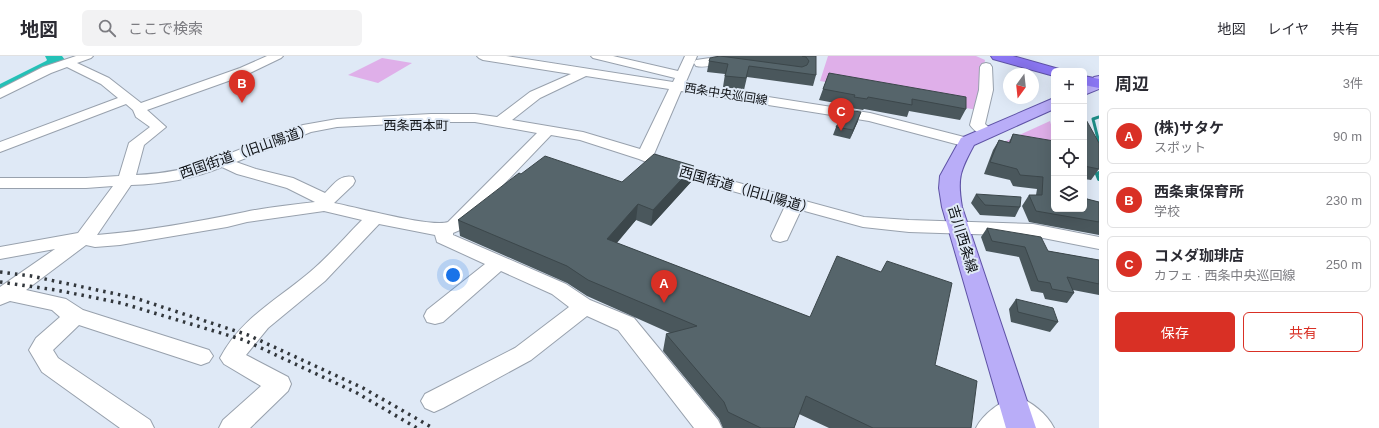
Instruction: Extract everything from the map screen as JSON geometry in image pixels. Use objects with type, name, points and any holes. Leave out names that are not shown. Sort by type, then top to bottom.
[{"type":"highway","points":[[998,56],[1051,71]]},
{"type":"main road","points":[[967,142],[1052,104]]},
{"type":"main road","name":"吉川西条線","points":[[967,142],[950,176],[949,188],[952,207],[1019,417]]},
{"type":"street","points":[[0,83],[23,78],[87,56]]},
{"type":"street","points":[[0,147],[134,104],[244,71],[277,56]]},
{"type":"street","name":"西条中央巡回線","points":[[483,56],[584,72],[680,81],[870,117],[967,142]]},
{"type":"street","points":[[597,56],[626,59],[666,73],[680,81]]},
{"type":"street","points":[[0,94],[44,66],[49,62],[46,59]]},
{"type":"street","points":[[645,156],[680,81],[696,59],[711,63],[717,61],[746,65]]},
{"type":"street","points":[[3,296],[87,235],[126,181],[137,142],[159,127],[141,114],[134,104],[105,81],[73,66],[68,62]]},
{"type":"street","points":[[986,67],[986,90],[977,125],[987,132]]},
{"type":"street","points":[[500,122],[535,95],[584,72]]},
{"type":"street","name":"西国街道（旧山陽道）","points":[[3,186],[156,179],[183,174],[203,168],[308,128],[337,123],[431,118],[475,118],[583,136],[645,156],[689,174],[863,222],[909,226],[1033,230],[1099,243]]},
{"type":"street","points":[[222,160],[243,172],[280,180],[303,188],[325,203],[374,218],[424,228],[444,230],[454,226],[547,131]]},
{"type":"street","points":[[0,253],[81,238],[95,241],[120,239],[227,222],[246,217],[325,203],[346,181]]},
{"type":"street","points":[[780,236],[795,204]]},
{"type":"street","points":[[235,427],[279,384],[232,358],[244,340],[260,322],[318,276],[374,218]]},
{"type":"street","points":[[444,230],[444,238],[559,289],[585,306],[626,324],[709,428]]},
{"type":"street","points":[[435,316],[498,263]]},
{"type":"street","points":[[3,296],[58,304],[75,316],[201,356]]},
{"type":"street","points":[[434,401],[523,354],[585,306]]},
{"type":"street","points":[[75,316],[44,344],[41,350],[50,364],[141,428]]},
{"type":"street","points":[[988,428],[1019,417],[1041,428]]},
{"type":"shaded area","points":[[828,56],[976,56],[985,60],[977,110],[820,81]]},
{"type":"shaded area","points":[[382,58],[412,63],[378,83],[348,75]]},
{"type":"shaded area","points":[[1050,121],[1051,151],[1004,142]]},
{"type":"building","points":[[720,56],[802,67],[807,65],[809,61],[806,57],[802,56],[816,56],[816,75],[749,66],[746,78],[725,76],[728,64],[709,61],[710,58]]},
{"type":"building","points":[[829,73],[966,97],[966,109],[912,99],[912,105],[868,97],[867,99],[854,97],[855,95],[823,89]]},
{"type":"building","points":[[846,110],[861,112],[853,130],[836,127]]},
{"type":"building","points":[[1087,121],[1099,143],[1099,169],[1087,167]]},
{"type":"building","points":[[1013,134],[1051,140],[1051,212],[1087,212],[1087,199],[1099,202],[1099,222],[1036,211],[1029,195],[1042,195],[1043,177],[1020,175],[1017,169],[990,162],[999,140],[1010,143]]},
{"type":"building","points":[[654,154],[694,166],[653,210],[638,204],[607,239],[810,317],[837,256],[881,272],[887,261],[952,283],[935,365],[977,381],[971,428],[873,428],[806,396],[794,428],[761,428],[728,412],[724,402],[666,334],[697,326],[588,280],[567,266],[458,220],[519,173],[521,174],[545,156],[622,182]]},
{"type":"building","points":[[976,194],[1021,197],[1020,207],[985,205]]},
{"type":"building","points":[[987,228],[1041,237],[1048,251],[1099,260],[1099,284],[1067,277],[1074,293],[1052,289],[1050,283],[1038,281],[1025,247],[992,241]]},
{"type":"building","points":[[1016,299],[1053,308],[1058,322],[1018,312]]},
{"type":"waterway","points":[[0,91],[52,64],[57,60],[53,56]]},
{"type":"waterway","points":[[1099,117],[1093,119],[1099,143]]},
{"type":"waterway","points":[[1099,173],[1097,174],[1099,179]]},
{"type":"railway","points":[[0,272],[31,276],[135,298],[248,335],[363,388],[433,428]]},
{"type":"railway","points":[[0,282],[56,290],[121,303],[244,340],[357,393],[417,428]]},
{"type":"place","name":"西条東保育所","points":[[242,103]]},
{"type":"place","name":"コメダ珈琲店","points":[[841,131]]},
{"type":"place","name":"(株)サタケ","points":[[664,303]]},
{"type":"district","name":"西条西本町","points":[[416,125]]}]
